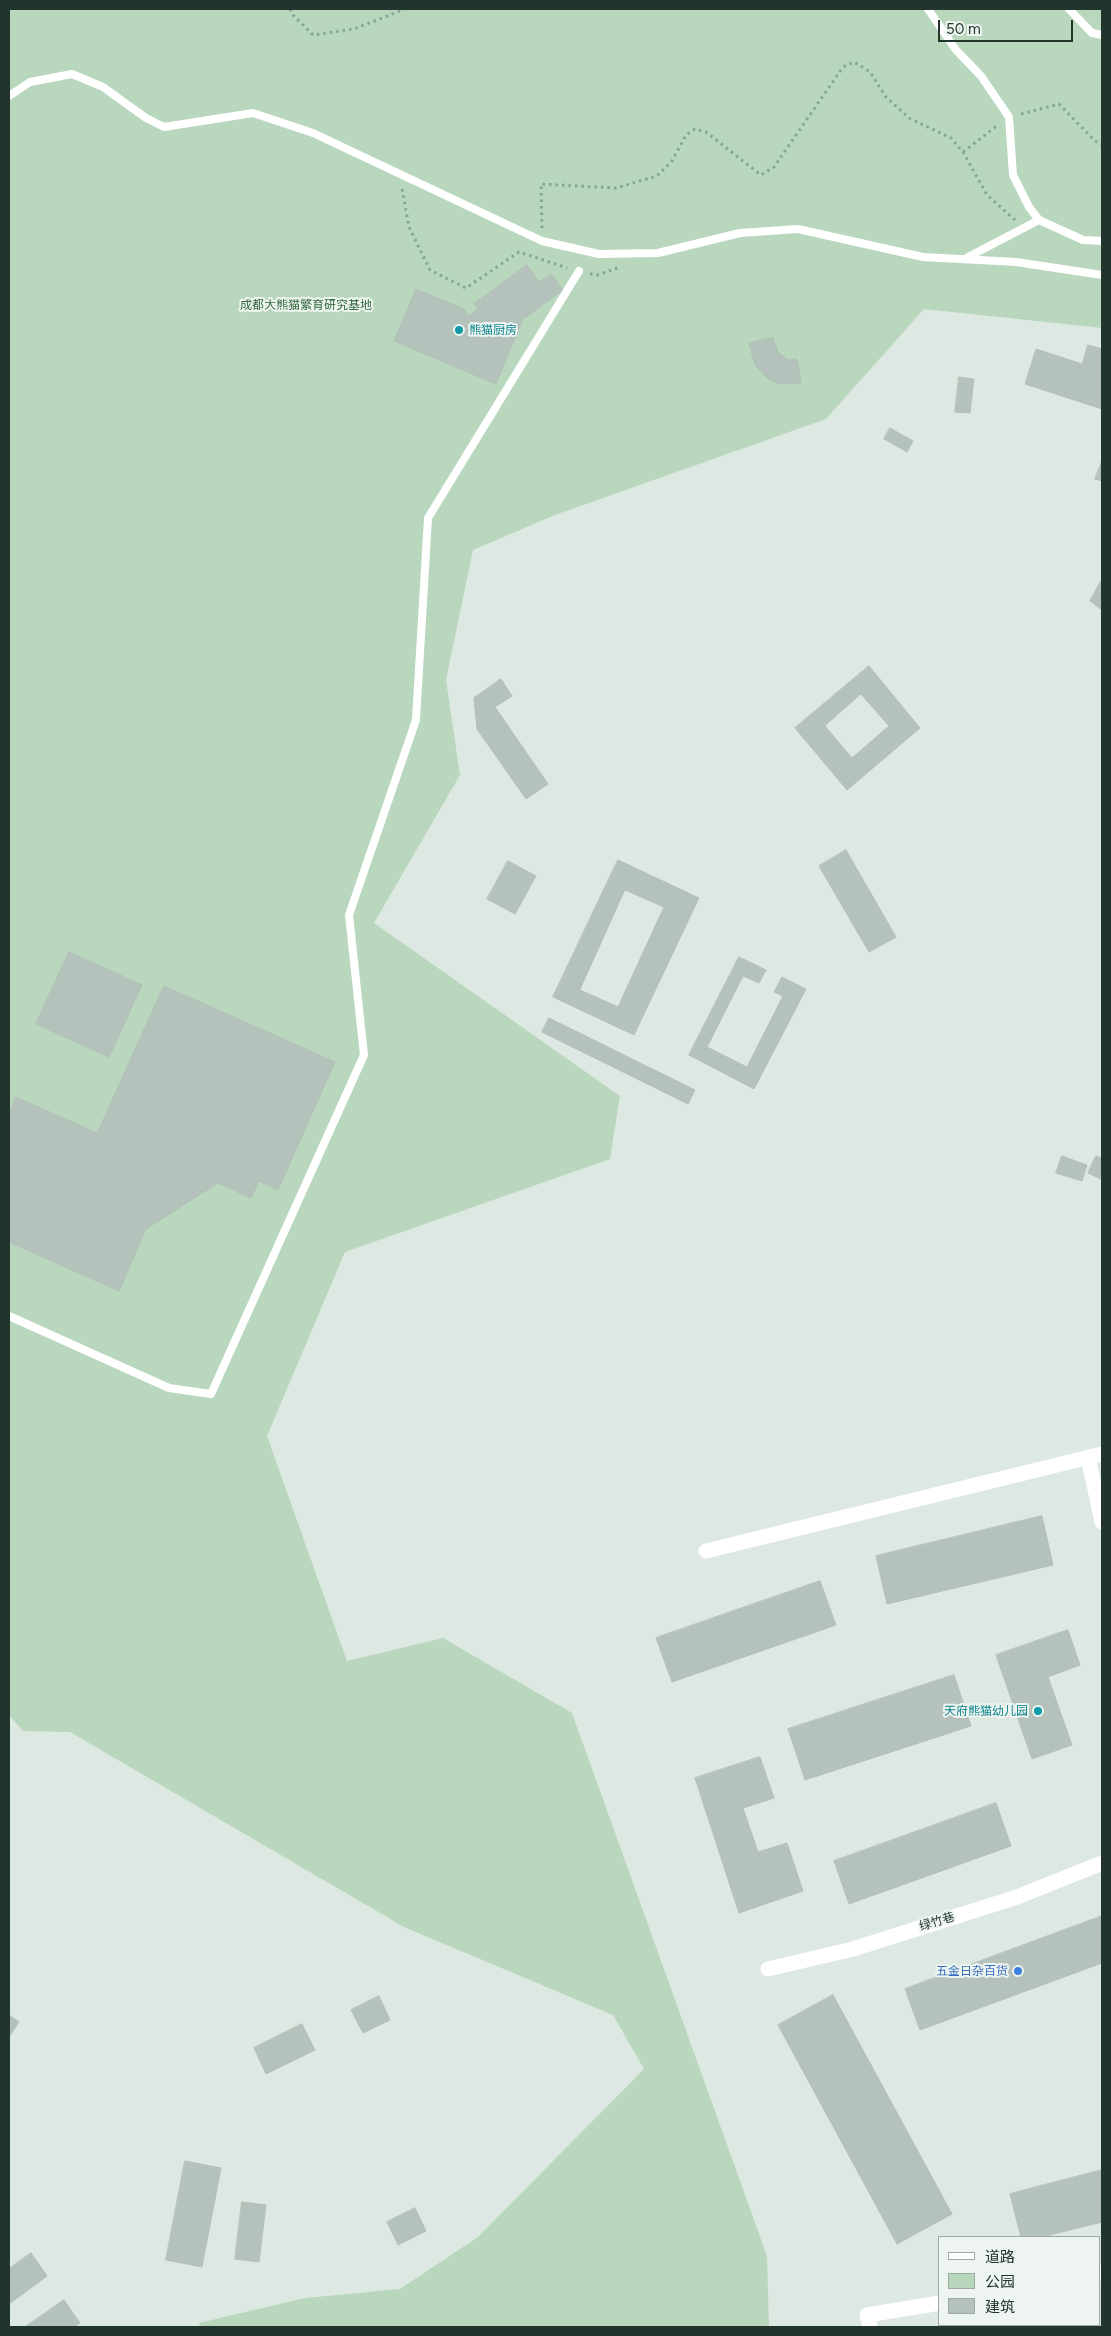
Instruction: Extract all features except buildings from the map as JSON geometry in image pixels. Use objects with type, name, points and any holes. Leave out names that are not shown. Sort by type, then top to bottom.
[{"type":"street","points":[[706,1550],[1095,1456],[1102,1522]]},
{"type":"street","name":"绿竹巷","points":[[768,1969],[853,1949],[1017,1898],[1102,1863]]},
{"type":"street","points":[[870,2327],[867,2315],[938,2302]]},
{"type":"lane","points":[[928,9],[956,50],[981,76],[1009,117],[1013,175],[1029,207],[1039,220],[1083,240],[1102,241]]},
{"type":"lane","points":[[1069,9],[1092,33],[1102,35]]},
{"type":"lane","points":[[9,96],[30,82],[72,74],[103,87],[146,118],[164,127],[253,113],[313,133],[542,241],[599,254],[658,253],[740,233],[798,229],[923,258],[967,258],[1016,262],[1102,275]]},
{"type":"lane","points":[[967,258],[1039,220]]},
{"type":"lane","points":[[9,1316],[169,1388],[211,1394],[364,1055],[349,915],[416,720],[428,518],[579,271]]},
{"type":"path","points":[[290,9],[292,14],[313,35],[354,29],[405,9]]},
{"type":"path","points":[[542,241],[541,184],[616,188],[657,176],[672,161],[686,136],[695,129],[706,132],[761,175],[774,167],[843,68],[854,62],[870,72],[886,97],[909,118],[951,138],[963,152],[987,195],[1025,229]]},
{"type":"path","points":[[963,152],[1009,117],[1059,104],[1095,141],[1102,145]]},
{"type":"path","points":[[398,173],[409,227],[430,270],[466,288],[519,252],[557,266],[597,275],[623,266]]},
{"type":"green space","name":"成都大熊猫繁育研究基地","points":[[9,9],[1102,9],[1102,328],[924,309],[826,419],[555,515],[473,550],[446,680],[460,775],[374,923],[620,1096],[610,1159],[345,1252],[267,1436],[347,1661],[443,1638],[572,1713],[767,2256],[769,2327],[200,2327],[199,2323],[305,2298],[400,2289],[478,2237],[644,2069],[613,2015],[404,1927],[70,1732],[23,1731],[9,1715]]},
{"type":"place","name":"熊猫厨房","points":[[459,330]]},
{"type":"place","name":"天府熊猫幼儿园","points":[[1038,1711]]},
{"type":"place","name":"五金日杂百货","points":[[1018,1971]]}]
